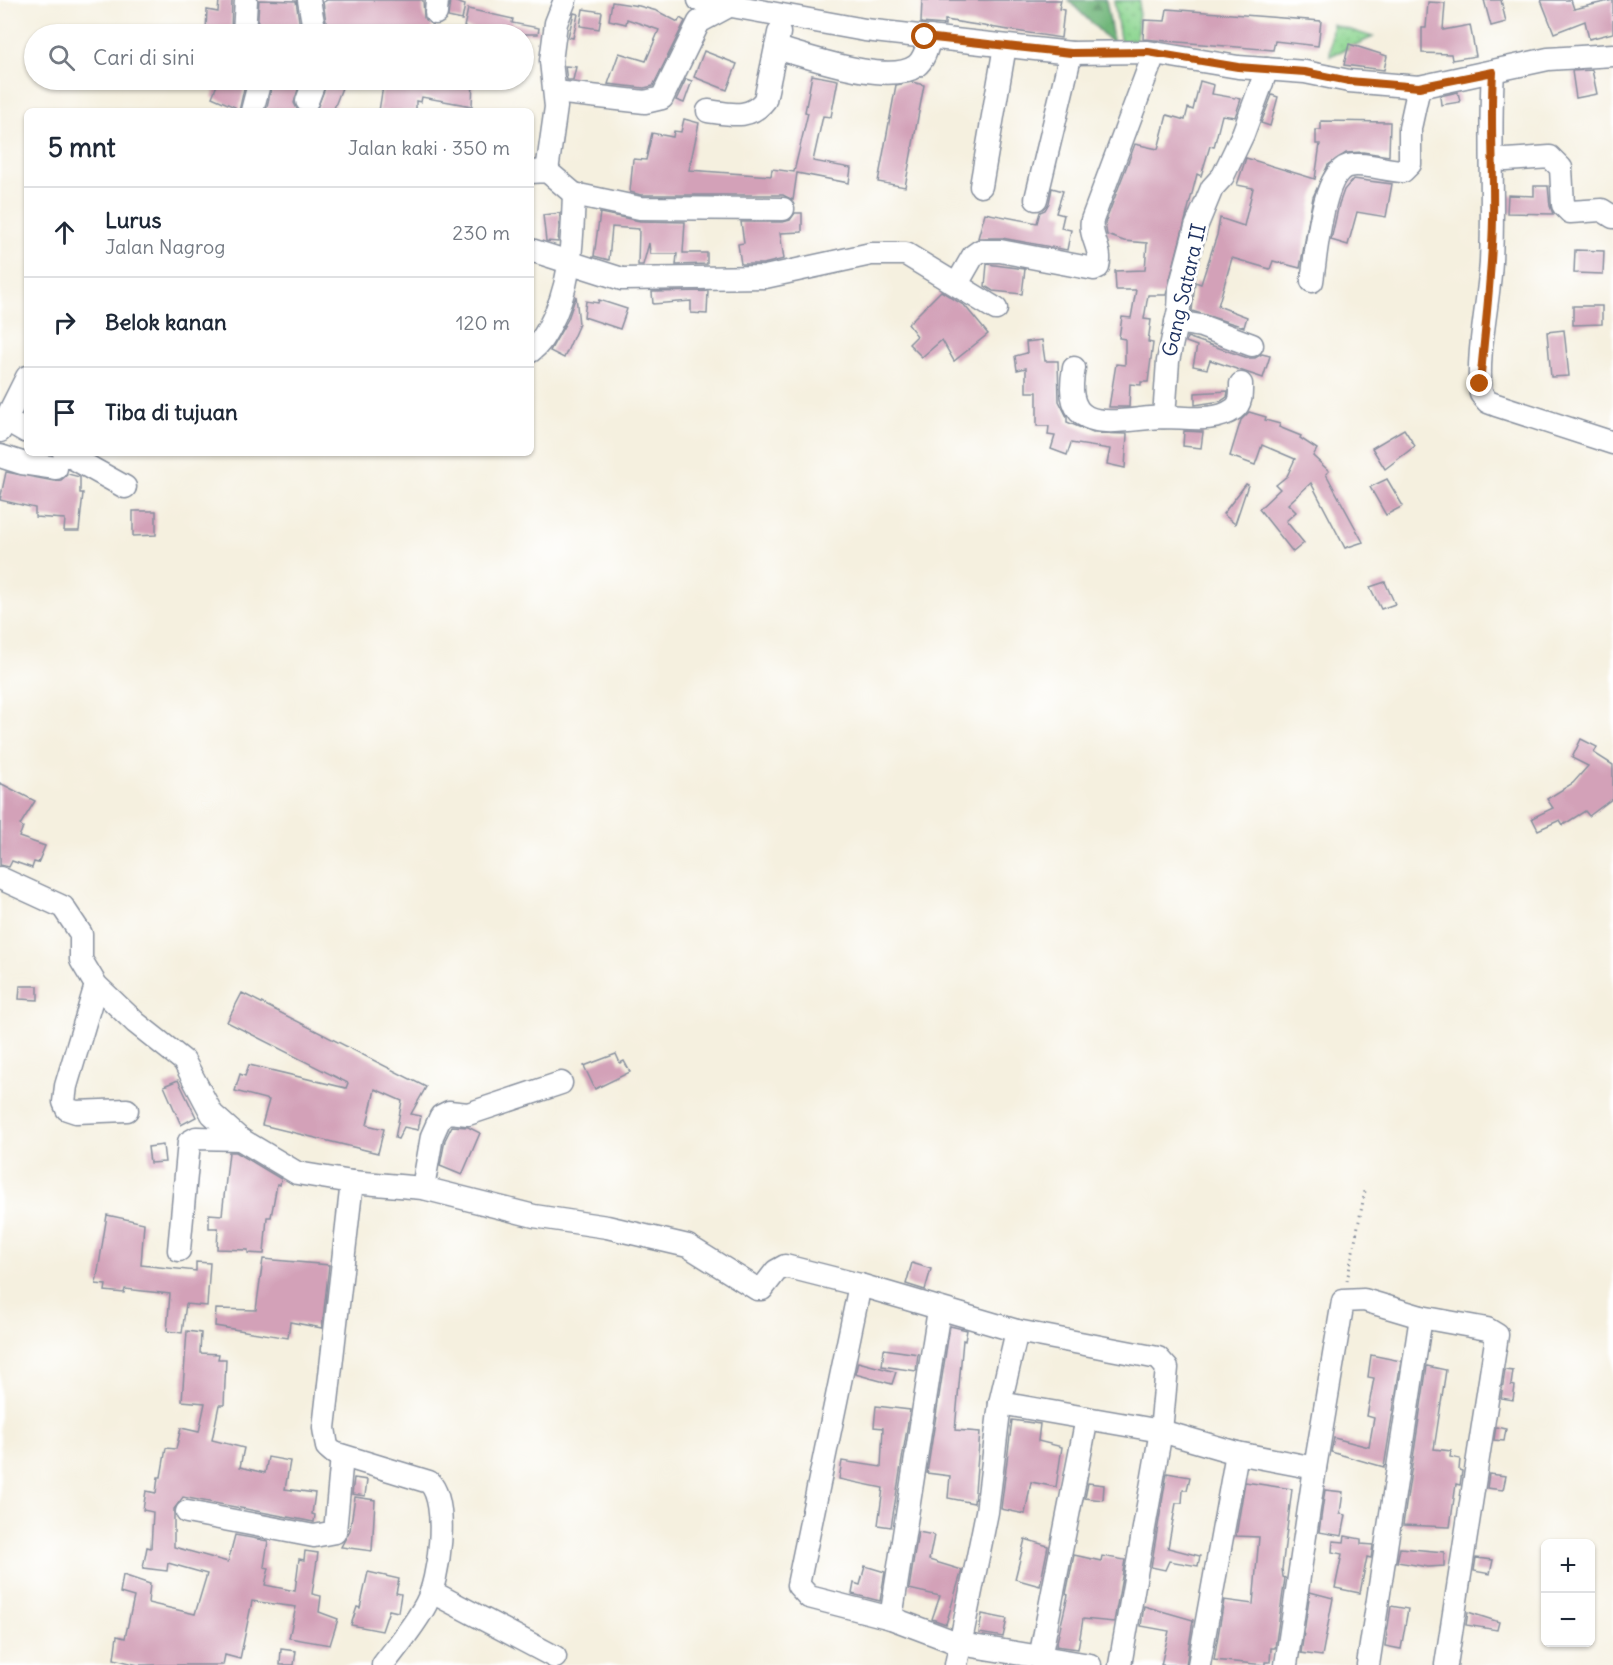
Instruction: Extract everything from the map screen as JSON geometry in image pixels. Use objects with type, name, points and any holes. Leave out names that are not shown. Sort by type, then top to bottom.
[{"type":"street","points":[[245,24],[246,0]]},
{"type":"street","points":[[309,0],[313,24]]},
{"type":"street","points":[[565,0],[556,23],[551,61],[556,107],[539,171],[574,194],[640,208],[783,209]]},
{"type":"street","points":[[699,0],[727,7],[865,30],[1071,53],[1154,54],[1419,87],[1548,59],[1613,55]]},
{"type":"street","points":[[555,92],[645,102],[662,98],[699,22],[727,7]]},
{"type":"street","points":[[708,111],[742,115],[759,108],[765,100],[781,16]]},
{"type":"street","points":[[776,48],[854,68],[882,73],[903,72],[921,61],[930,37]]},
{"type":"street","points":[[981,186],[1005,46]]},
{"type":"street","points":[[1036,199],[1071,53]]},
{"type":"street","points":[[957,284],[973,256],[980,251],[1000,251],[1070,266],[1098,267],[1101,255],[1090,230],[1092,220],[1154,54]]},
{"type":"street","name":"Gang Satara II","points":[[1164,417],[1168,361],[1180,288],[1196,227],[1212,188],[1223,176],[1243,134],[1267,69]]},
{"type":"street","points":[[1493,72],[1490,135],[1493,158],[1491,253],[1481,394],[1488,402],[1496,405],[1613,443]]},
{"type":"street","points":[[1312,281],[1319,227],[1340,172],[1352,165],[1403,171],[1410,164],[1410,128],[1419,87]]},
{"type":"street","points":[[253,108],[257,90]]},
{"type":"street","points":[[307,101],[311,90]]},
{"type":"street","points":[[1493,158],[1506,160],[1550,157],[1561,168],[1563,206],[1570,212],[1602,210],[1613,217]]},
{"type":"street","points":[[534,348],[539,344],[560,307],[571,262],[574,194]]},
{"type":"street","points":[[534,251],[622,279],[765,277],[871,254],[906,254],[996,309]]},
{"type":"street","points":[[1176,322],[1201,326],[1252,345]]},
{"type":"street","points":[[1074,368],[1071,386],[1074,404],[1085,417],[1104,423],[1164,417],[1211,418],[1228,412],[1239,404],[1241,384]]},
{"type":"street","points":[[24,383],[3,426],[24,431]]},
{"type":"street","points":[[0,456],[22,463],[60,460],[125,487]]},
{"type":"street","points":[[0,878],[54,902],[70,914],[81,934],[84,968],[96,985],[136,1023],[182,1059],[212,1114],[240,1139],[299,1174],[352,1182],[423,1188],[534,1216],[607,1227],[688,1246],[757,1289],[762,1289],[776,1271],[785,1266],[860,1284],[939,1310],[1017,1331],[1158,1358],[1167,1368],[1161,1431],[1120,1665]]},
{"type":"street","points":[[96,985],[66,1086],[64,1102],[67,1109],[76,1112],[127,1110]]},
{"type":"street","points":[[423,1188],[432,1136],[441,1116],[449,1112],[468,1114],[561,1083]]},
{"type":"street","points":[[179,1250],[189,1142],[196,1138],[240,1139]]},
{"type":"street","points":[[352,1182],[324,1428],[329,1451],[429,1482],[434,1486],[438,1497],[440,1530],[436,1577],[432,1592],[426,1605],[383,1665]]},
{"type":"street","points":[[860,1284],[798,1585],[809,1597],[891,1618],[958,1655],[1040,1658],[1090,1665]]},
{"type":"street","points":[[1286,1665],[1315,1468],[1343,1301],[1364,1300],[1421,1317],[1487,1329],[1497,1335],[1446,1665]]},
{"type":"street","points":[[891,1618],[939,1310]]},
{"type":"street","points":[[1368,1665],[1421,1317]]},
{"type":"street","points":[[958,1655],[987,1512],[1000,1403],[1017,1331]]},
{"type":"street","points":[[1000,1403],[1161,1431],[1237,1453],[1315,1468]]},
{"type":"street","points":[[1040,1658],[1087,1418]]},
{"type":"street","points":[[1200,1665],[1237,1453]]},
{"type":"street","points":[[187,1512],[314,1536],[335,1532],[342,1456]]},
{"type":"street","points":[[432,1592],[555,1657]]},
{"type":"path","points":[[1343,1301],[1365,1191]]},
{"type":"green space","points":[[1068,0],[1106,0],[1114,45]]},
{"type":"green space","points":[[1140,0],[1136,44],[1121,45],[1114,1]]},
{"type":"green space","points":[[1332,24],[1373,37],[1330,56]]},
{"type":"building","points":[[219,0],[232,0],[231,24],[206,24],[207,10],[218,12]]},
{"type":"building","points":[[259,0],[296,1],[299,24],[258,24]]},
{"type":"building","points":[[327,0],[423,0],[424,18],[431,24],[326,24],[323,2]]},
{"type":"building","points":[[450,0],[465,5],[462,20],[448,17]]},
{"type":"building","points":[[922,0],[1061,0],[1059,9],[1064,10],[1061,38],[945,20],[945,25],[921,23]]},
{"type":"building","points":[[1484,0],[1501,0],[1506,22],[1491,26]]},
{"type":"building","points":[[1541,0],[1571,0],[1574,9],[1613,0],[1613,33],[1589,39],[1585,21],[1554,33]]},
{"type":"building","points":[[612,2],[639,6],[657,11],[678,22],[680,18],[685,21],[653,86],[644,88],[608,84],[619,53],[646,61],[659,30],[627,19],[626,24],[609,20]]},
{"type":"building","points":[[1428,2],[1445,3],[1443,30],[1470,25],[1476,56],[1452,60],[1451,54],[1422,53],[1422,28],[1426,28]]},
{"type":"building","points":[[468,9],[513,19],[512,23],[517,24],[465,24]]},
{"type":"building","points":[[583,9],[602,12],[599,29],[580,26]]},
{"type":"building","points":[[1167,9],[1321,21],[1318,46],[1275,41],[1273,50],[1143,39],[1144,20],[1165,21]]},
{"type":"building","points":[[574,13],[578,14],[573,38],[568,37]]},
{"type":"building","points":[[534,27],[539,28],[538,34],[534,34]]},
{"type":"building","points":[[1349,44],[1387,56],[1384,70],[1344,65]]},
{"type":"building","points":[[704,51],[737,64],[727,90],[694,77]]},
{"type":"building","points":[[565,66],[576,67],[573,80],[567,80]]},
{"type":"building","points":[[1592,70],[1597,94],[1576,98],[1572,71]]},
{"type":"building","points":[[812,75],[838,80],[831,117],[823,116],[813,161],[851,168],[849,183],[797,173],[793,200],[783,195],[641,195],[630,192],[633,159],[646,160],[652,133],[673,137],[674,131],[681,132],[684,119],[699,123],[689,170],[771,176],[772,169],[794,172],[808,113],[805,112]]},
{"type":"building","points":[[686,79],[692,81],[684,103],[676,100]]},
{"type":"building","points":[[1200,81],[1214,85],[1212,94],[1241,99],[1235,117],[1222,115],[1214,147],[1210,146],[1201,176],[1197,174],[1166,295],[1148,295],[1144,319],[1151,320],[1148,342],[1153,343],[1148,382],[1141,382],[1141,385],[1130,384],[1129,407],[1109,407],[1116,364],[1125,365],[1125,339],[1119,338],[1122,317],[1131,318],[1136,290],[1116,290],[1115,271],[1145,270],[1147,243],[1124,241],[1107,235],[1105,223],[1135,144],[1158,149],[1167,115],[1185,120],[1188,108],[1193,110]]},
{"type":"building","points":[[912,82],[924,85],[905,187],[878,182],[896,85]]},
{"type":"building","points":[[215,90],[244,90],[240,108],[234,108],[212,97]]},
{"type":"building","points":[[271,90],[298,90],[294,103],[296,108],[267,108]]},
{"type":"building","points":[[324,90],[341,90],[334,108],[317,108]]},
{"type":"building","points":[[382,90],[473,90],[472,106],[422,97],[421,102],[416,101],[416,108],[379,108]]},
{"type":"building","points":[[1458,92],[1460,102],[1441,105],[1440,96]]},
{"type":"building","points":[[1272,95],[1278,97],[1270,126],[1261,123]]},
{"type":"building","points":[[1321,121],[1390,122],[1389,156],[1363,152],[1346,153],[1328,165],[1313,197],[1300,268],[1273,261],[1270,269],[1232,258],[1218,306],[1247,317],[1244,327],[1192,311],[1195,282],[1201,284],[1217,235],[1220,218],[1244,226],[1253,188],[1237,185],[1246,158],[1315,179],[1320,144],[1316,144],[1316,130],[1321,130]]},
{"type":"building","points":[[1353,179],[1392,184],[1386,217],[1357,212],[1348,245],[1331,240],[1344,190]]},
{"type":"building","points":[[1534,186],[1548,186],[1553,214],[1507,213],[1508,195],[1534,196]]},
{"type":"building","points":[[1052,188],[1063,191],[1056,213],[1064,215],[1061,228],[1071,230],[1067,250],[1002,238],[978,238],[985,213],[1037,223],[1040,212],[1045,210],[1049,203]]},
{"type":"building","points":[[560,213],[558,242],[546,241],[543,215]]},
{"type":"building","points":[[600,213],[640,221],[685,222],[683,253],[707,253],[707,264],[676,265],[677,254],[650,254],[649,243],[643,265],[638,265],[639,229],[612,227],[609,260],[594,256]]},
{"type":"building","points":[[795,213],[802,213],[802,232],[780,233],[784,259],[763,264],[741,264],[738,244],[744,243],[741,222],[783,222],[790,220]]},
{"type":"building","points":[[1575,250],[1604,251],[1603,274],[1574,273]]},
{"type":"building","points":[[987,264],[1025,269],[1022,294],[993,291],[985,286]]},
{"type":"building","points":[[708,291],[707,314],[691,313],[691,301],[653,304],[652,292]]},
{"type":"building","points":[[941,291],[965,306],[988,334],[954,361],[942,340],[922,357],[909,344],[917,336],[908,324]]},
{"type":"building","points":[[576,296],[579,324],[564,358],[550,351],[568,319]]},
{"type":"building","points":[[599,300],[627,309],[620,329],[584,317],[586,301],[598,303]]},
{"type":"building","points":[[1573,306],[1602,306],[1602,324],[1573,325]]},
{"type":"building","points":[[1564,330],[1569,376],[1551,377],[1547,332]]},
{"type":"building","points":[[1187,337],[1248,358],[1255,358],[1262,354],[1270,356],[1263,378],[1210,360],[1207,369],[1193,366],[1197,346],[1186,342]]},
{"type":"building","points":[[1042,340],[1045,361],[1058,361],[1059,401],[1067,422],[1093,433],[1127,434],[1125,468],[1107,464],[1110,449],[1071,443],[1067,455],[1051,449],[1055,436],[1048,435],[1049,426],[1037,426],[1037,392],[1026,392],[1026,368],[1017,370],[1015,356],[1027,353],[1026,342]]},
{"type":"building","points":[[1228,391],[1227,397],[1221,401],[1195,405],[1195,393]]},
{"type":"building","points":[[1249,412],[1280,424],[1279,427],[1301,436],[1300,438],[1317,449],[1313,456],[1329,471],[1326,474],[1363,542],[1345,548],[1311,483],[1288,504],[1296,512],[1286,521],[1304,543],[1293,552],[1259,509],[1280,489],[1276,485],[1287,476],[1295,459],[1262,445],[1255,465],[1230,456],[1241,420]]},
{"type":"building","points":[[1404,429],[1415,446],[1385,469],[1372,448]]},
{"type":"building","points":[[1184,431],[1203,432],[1201,448],[1183,446]]},
{"type":"building","points":[[6,472],[54,481],[61,480],[68,474],[80,477],[80,493],[83,493],[79,531],[64,531],[65,519],[35,517],[35,508],[0,500]]},
{"type":"building","points":[[1387,479],[1403,506],[1386,515],[1370,487]]},
{"type":"building","points":[[1246,484],[1248,485],[1235,524],[1223,514]]},
{"type":"building","points":[[133,511],[156,511],[156,535],[133,536]]},
{"type":"building","points":[[1385,582],[1395,604],[1381,609],[1370,587]]},
{"type":"building","points":[[1581,739],[1597,747],[1594,753],[1613,765],[1613,798],[1589,816],[1585,811],[1563,825],[1560,820],[1538,830],[1532,818],[1553,808],[1547,799],[1573,783],[1588,766],[1572,758]]},
{"type":"building","points":[[0,783],[35,801],[20,825],[23,827],[19,837],[45,846],[38,863],[34,862],[32,868],[12,861],[9,867],[0,865]]},
{"type":"building","points":[[20,986],[38,986],[38,1000],[19,999]]},
{"type":"building","points":[[242,993],[426,1087],[411,1114],[421,1116],[418,1130],[404,1127],[398,1139],[395,1138],[402,1101],[375,1089],[367,1125],[384,1129],[378,1153],[262,1125],[269,1100],[235,1091],[240,1074],[245,1076],[249,1065],[346,1088],[348,1083],[227,1022]]},
{"type":"building","points":[[616,1054],[620,1063],[624,1061],[630,1072],[595,1089],[584,1066]]},
{"type":"building","points":[[178,1080],[196,1117],[181,1125],[164,1086]]},
{"type":"building","points":[[452,1126],[468,1127],[480,1133],[462,1175],[440,1166],[445,1140]]},
{"type":"building","points":[[163,1145],[165,1162],[150,1163],[148,1147]]},
{"type":"building","points":[[229,1152],[236,1152],[281,1179],[280,1185],[277,1184],[271,1217],[267,1217],[264,1254],[248,1253],[248,1250],[217,1249],[218,1228],[209,1228],[209,1214],[222,1215]]},
{"type":"building","points":[[107,1215],[144,1223],[141,1265],[196,1271],[196,1262],[210,1263],[207,1306],[186,1304],[182,1333],[167,1331],[170,1294],[125,1289],[124,1293],[105,1291],[106,1285],[96,1284]]},
{"type":"building","points":[[263,1259],[329,1265],[322,1328],[290,1322],[288,1338],[215,1326],[216,1309],[256,1310]]},
{"type":"building","points":[[912,1263],[931,1269],[925,1290],[906,1284]]},
{"type":"building","points":[[950,1326],[967,1330],[965,1341],[963,1340],[955,1430],[980,1432],[974,1503],[948,1498],[950,1476],[927,1473]]},
{"type":"building","points":[[187,1331],[201,1333],[200,1353],[219,1354],[218,1359],[226,1359],[224,1405],[219,1405],[212,1440],[244,1448],[240,1467],[265,1473],[268,1457],[290,1461],[285,1489],[315,1493],[312,1514],[315,1515],[314,1522],[183,1497],[174,1509],[174,1547],[228,1562],[235,1535],[268,1541],[264,1567],[269,1568],[265,1585],[295,1591],[299,1559],[304,1560],[305,1551],[318,1553],[312,1594],[321,1596],[319,1612],[338,1619],[330,1645],[289,1638],[296,1607],[252,1601],[240,1659],[225,1655],[223,1665],[138,1665],[114,1659],[117,1636],[125,1638],[134,1597],[120,1593],[123,1575],[150,1584],[148,1603],[195,1614],[207,1574],[168,1563],[167,1571],[143,1568],[147,1547],[151,1548],[153,1512],[143,1510],[146,1491],[156,1493],[166,1448],[176,1449],[181,1428],[199,1432],[205,1403],[182,1401]]},
{"type":"building","points":[[884,1349],[918,1354],[916,1371],[882,1366]]},
{"type":"building","points":[[1371,1355],[1401,1361],[1384,1467],[1331,1452],[1334,1438],[1369,1447],[1374,1418],[1367,1416],[1374,1378],[1368,1377]]},
{"type":"building","points":[[858,1362],[896,1372],[892,1384],[855,1374]]},
{"type":"building","points":[[1427,1366],[1446,1370],[1434,1449],[1451,1451],[1450,1457],[1460,1459],[1459,1470],[1462,1471],[1460,1485],[1456,1484],[1450,1527],[1403,1525]]},
{"type":"building","points":[[1505,1370],[1513,1371],[1511,1385],[1515,1386],[1513,1400],[1501,1398]]},
{"type":"building","points":[[876,1406],[910,1410],[891,1527],[878,1525],[883,1488],[839,1479],[842,1461],[881,1467],[883,1428],[874,1427]]},
{"type":"building","points":[[1012,1420],[1040,1424],[1038,1441],[1062,1447],[1056,1487],[1031,1482],[1025,1514],[1001,1509]]},
{"type":"building","points":[[1496,1427],[1506,1429],[1504,1441],[1494,1440]]},
{"type":"building","points":[[1167,1473],[1190,1477],[1187,1490],[1183,1490],[1182,1503],[1176,1503],[1168,1548],[1200,1556],[1198,1566],[1169,1561],[1165,1570],[1151,1567]]},
{"type":"building","points":[[1489,1474],[1506,1476],[1503,1490],[1487,1488]]},
{"type":"building","points":[[354,1478],[367,1480],[365,1496],[352,1494]]},
{"type":"building","points":[[1245,1482],[1292,1489],[1282,1569],[1285,1578],[1275,1648],[1271,1648],[1270,1662],[1265,1662],[1265,1665],[1214,1660],[1224,1600],[1253,1604],[1259,1537],[1236,1536]]},
{"type":"building","points":[[1088,1483],[1104,1485],[1103,1500],[1085,1498]]},
{"type":"building","points":[[1325,1490],[1343,1492],[1340,1514],[1346,1515],[1342,1536],[1319,1532]]},
{"type":"building","points":[[355,1497],[375,1500],[372,1551],[341,1547],[350,1530]]},
{"type":"building","points":[[918,1532],[934,1535],[929,1560],[962,1570],[946,1624],[932,1619],[940,1596],[909,1589]]},
{"type":"building","points":[[1345,1536],[1361,1539],[1361,1544],[1373,1545],[1371,1558],[1367,1557],[1360,1593],[1335,1588],[1342,1554],[1332,1552],[1333,1541],[1344,1542]]},
{"type":"building","points":[[1025,1539],[1048,1546],[1040,1586],[1015,1579]]},
{"type":"building","points":[[1400,1548],[1444,1552],[1444,1566],[1428,1567],[1397,1562]]},
{"type":"building","points":[[1074,1555],[1101,1561],[1102,1556],[1125,1560],[1114,1622],[1083,1619],[1078,1649],[1056,1646],[1068,1595],[1066,1594]]},
{"type":"building","points":[[1476,1558],[1493,1560],[1490,1574],[1474,1571]]},
{"type":"building","points":[[865,1566],[885,1572],[880,1601],[852,1594],[854,1583],[860,1585]]},
{"type":"building","points":[[368,1572],[399,1579],[396,1593],[401,1594],[398,1612],[389,1610],[382,1631],[351,1625],[357,1607],[360,1608]]},
{"type":"building","points":[[1310,1592],[1333,1598],[1322,1656],[1301,1653]]},
{"type":"building","points":[[1144,1606],[1193,1620],[1186,1665],[1161,1665],[1169,1631],[1141,1626]]},
{"type":"building","points":[[1391,1606],[1408,1609],[1401,1649],[1385,1646]]},
{"type":"building","points":[[1468,1612],[1499,1622],[1497,1630],[1466,1625]]},
{"type":"building","points":[[982,1614],[1007,1619],[1003,1637],[979,1633]]},
{"type":"building","points":[[281,1649],[296,1651],[294,1665],[280,1665]]},
{"type":"route","points":[[925,37],[1071,53],[1148,52],[1179,59],[1238,67],[1305,72],[1349,81],[1419,87],[1493,72],[1490,135],[1493,158],[1493,221],[1480,384]]}]
